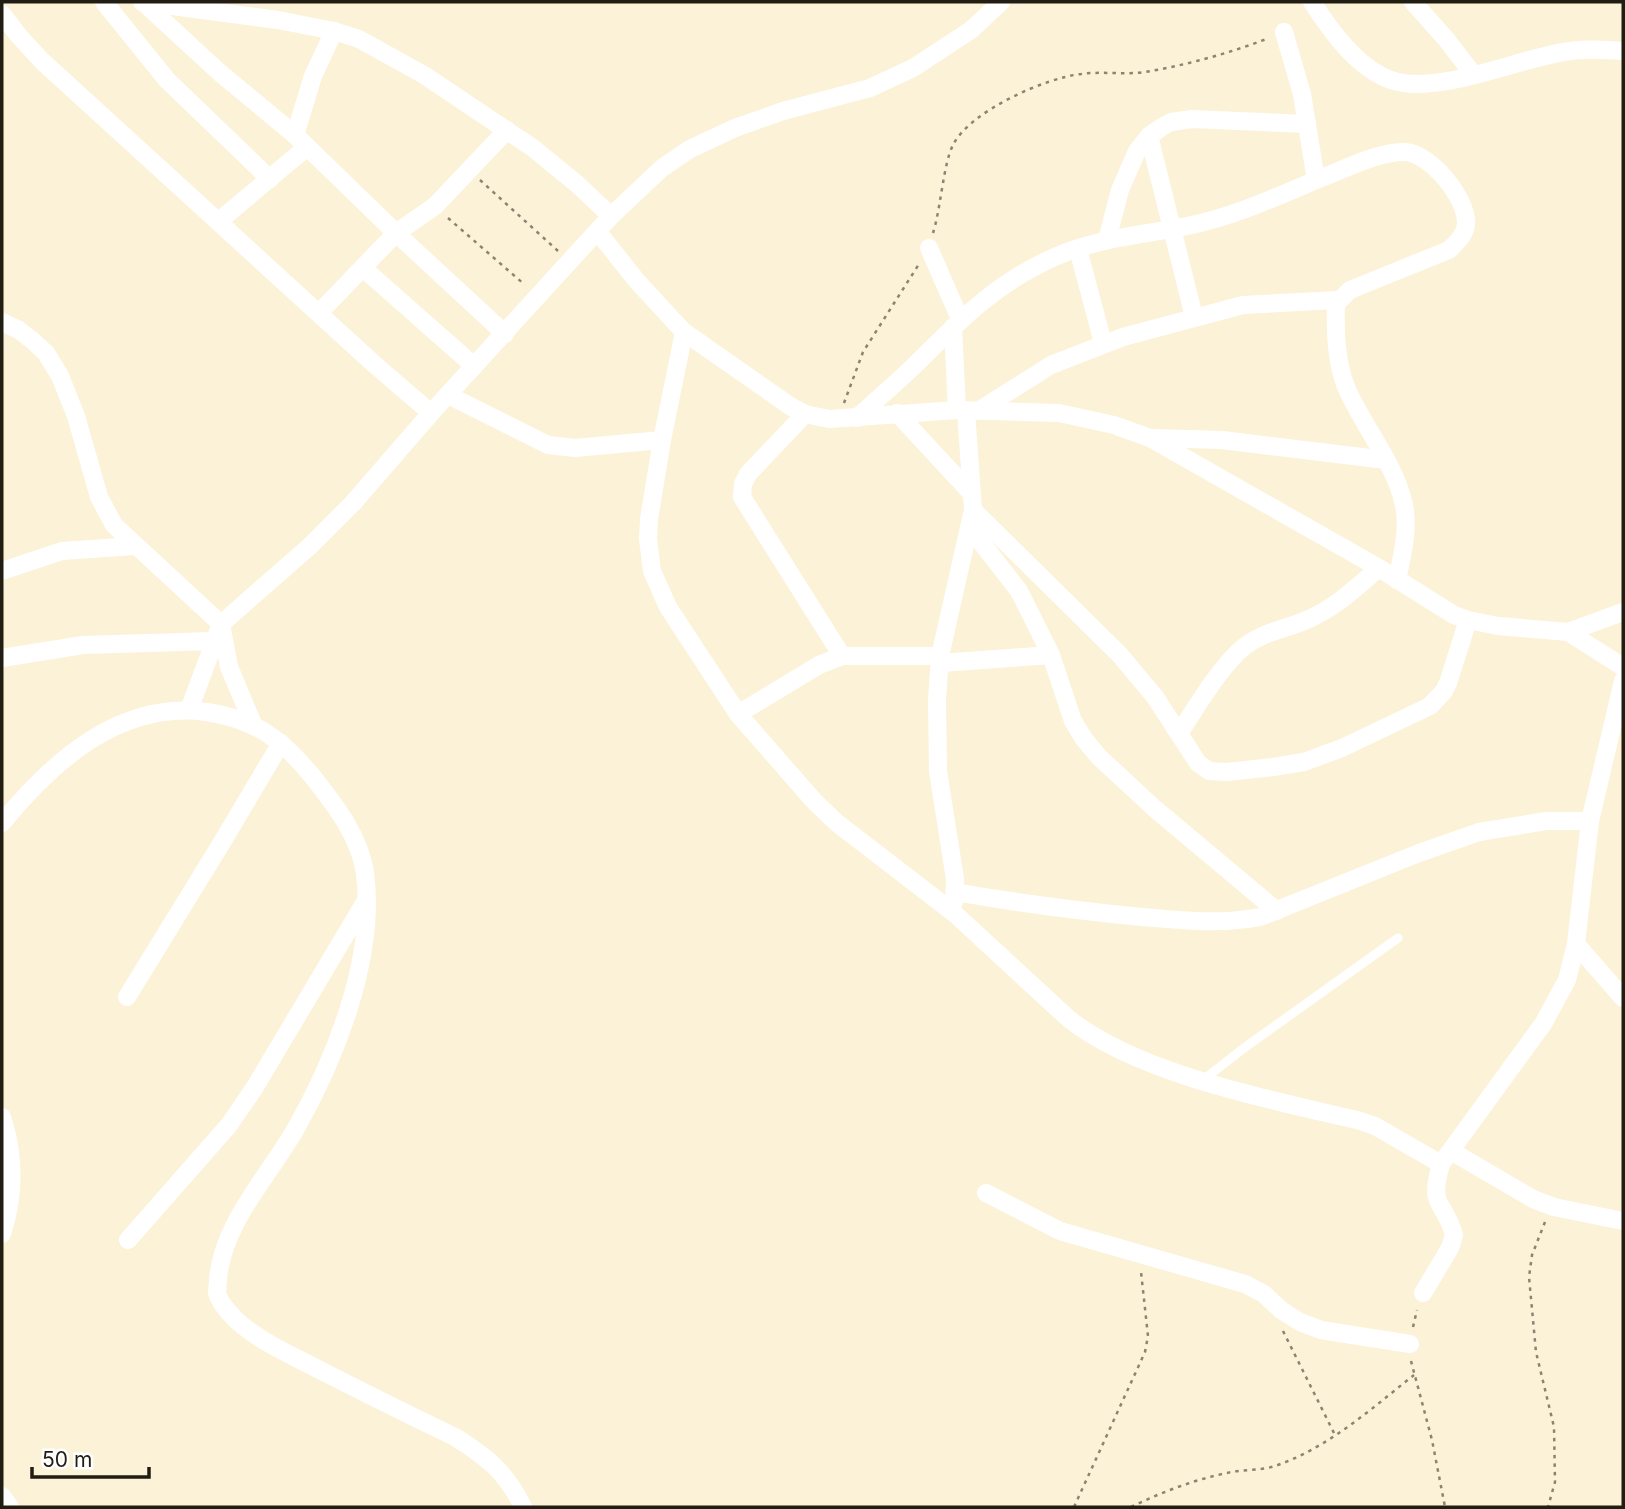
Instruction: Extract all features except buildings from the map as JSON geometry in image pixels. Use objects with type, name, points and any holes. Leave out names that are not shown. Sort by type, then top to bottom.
[{"type":"street","points":[[104,2],[167,80],[270,179]]},
{"type":"street","points":[[143,2],[242,13],[334,31],[359,39],[424,75],[506,130],[559,169],[611,216]]},
{"type":"street","points":[[143,2],[219,72],[301,141],[505,334]]},
{"type":"street","points":[[189,710],[221,624],[310,546],[353,503],[611,216],[662,168],[690,149],[735,128],[783,111],[870,88],[913,68],[971,30],[1001,2]]},
{"type":"street","points":[[1312,2],[1353,54],[1374,72],[1392,80],[1411,83],[1436,82],[1567,51],[1623,51]]},
{"type":"street","points":[[1413,2],[1473,74]]},
{"type":"street","points":[[2,14],[43,61],[431,414]]},
{"type":"street","points":[[219,220],[270,179],[301,141],[313,76],[334,31]]},
{"type":"street","points":[[1284,32],[1302,94],[1316,180]]},
{"type":"street","points":[[1107,240],[1120,190],[1132,162],[1149,136],[1171,121],[1192,118],[1307,124]]},
{"type":"street","points":[[318,313],[396,233],[435,206],[506,130]]},
{"type":"street","points":[[1149,136],[1194,317]]},
{"type":"street","points":[[848,419],[981,302],[1030,269],[1060,255],[1107,240],[1227,216],[1391,153],[1414,154],[1425,160],[1452,187],[1465,215],[1465,230],[1449,250],[1357,286],[1338,300],[1243,304],[1103,343],[1051,365],[967,411]]},
{"type":"street","points":[[598,232],[635,279],[684,332],[779,399],[805,414],[848,419],[897,413],[967,411],[1059,413],[1114,425],[1150,438],[1379,568],[1440,608],[1468,620],[1498,626],[1568,632],[1623,611]]},
{"type":"street","points":[[929,248],[956,323],[967,411],[972,510],[940,660],[937,700],[937,771],[955,892],[954,914]]},
{"type":"street","points":[[1079,249],[1103,343]]},
{"type":"street","points":[[363,268],[474,366]]},
{"type":"street","points":[[1338,300],[1338,353],[1347,388],[1398,486],[1405,516],[1404,547],[1397,580]]},
{"type":"street","points":[[2,322],[33,341],[53,363],[76,416],[99,497],[114,525],[221,624],[229,667],[253,724]]},
{"type":"street","points":[[684,332],[649,519],[648,539],[652,571],[668,607],[738,715],[837,823],[954,914],[1090,1035],[1140,1059],[1203,1080],[1366,1123],[1551,1206],[1623,1221]]},
{"type":"street","points":[[448,395],[548,445],[575,448],[662,440]]},
{"type":"street","points":[[897,413],[972,510],[1120,655],[1180,732],[1202,766],[1209,771],[1221,772],[1304,762],[1342,748],[1421,711],[1438,698],[1448,683],[1468,620]]},
{"type":"street","points":[[805,414],[748,474],[743,484],[742,497],[842,656]]},
{"type":"street","points":[[1150,438],[1222,440],[1386,460]]},
{"type":"street","points":[[972,510],[1051,654],[1073,721],[1084,739],[1099,757],[1154,808],[1277,911]]},
{"type":"street","points":[[2,570],[62,551],[135,546]]},
{"type":"street","points":[[1180,732],[1207,692],[1247,644],[1275,629],[1308,619],[1323,611],[1350,594],[1379,568]]},
{"type":"street","points":[[1568,632],[1623,667]]},
{"type":"street","points":[[2,658],[83,645],[214,641]]},
{"type":"street","points":[[738,715],[819,665],[842,656],[940,660],[1051,654]]},
{"type":"street","points":[[1423,1293],[1450,1248],[1454,1235],[1436,1199],[1435,1184],[1446,1158],[1543,1024],[1567,980],[1576,944],[1590,821],[1623,681]]},
{"type":"street","points":[[2,823],[53,768],[102,732],[141,717],[189,710],[230,716],[253,724],[281,743],[323,790],[351,833],[365,870],[365,935],[358,970],[330,1056],[295,1130],[226,1242],[219,1265],[217,1292],[233,1316],[262,1340],[455,1437],[479,1452],[504,1474],[523,1507]]},
{"type":"street","points":[[127,996],[281,743]]},
{"type":"street","points":[[955,892],[1050,908],[1206,922],[1243,921],[1277,911],[1419,853],[1479,832],[1546,821],[1590,821]]},
{"type":"street","points":[[128,1240],[229,1125],[255,1087],[366,900]]},
{"type":"street","points":[[1576,944],[1623,998]]},
{"type":"street","points":[[2,1117],[12,1163],[13,1182],[2,1234]]},
{"type":"street","points":[[986,1193],[1060,1231],[1245,1284],[1264,1294],[1281,1310],[1300,1322],[1321,1329],[1410,1344]]},
{"type":"street","points":[[2,1496],[10,1507]]},
{"type":"lane","points":[[1203,1080],[1398,939]]},
{"type":"path","points":[[848,419],[857,367],[870,340],[929,248],[940,211],[950,153],[954,143],[974,121],[1006,101],[1058,77],[1084,73],[1144,72],[1246,47],[1284,32]]},
{"type":"path","points":[[470,171],[570,262]]},
{"type":"path","points":[[435,206],[538,296]]},
{"type":"path","points":[[1548,1507],[1555,1482],[1554,1427],[1536,1352],[1529,1277],[1532,1255],[1551,1206]]},
{"type":"path","points":[[1074,1507],[1145,1352],[1148,1336],[1140,1255]]},
{"type":"path","points":[[1423,1293],[1410,1344],[1414,1375],[1432,1440],[1445,1507]]},
{"type":"path","points":[[1282,1329],[1335,1435]]},
{"type":"path","points":[[1130,1507],[1169,1489],[1227,1473],[1272,1466],[1310,1452],[1414,1375]]}]
